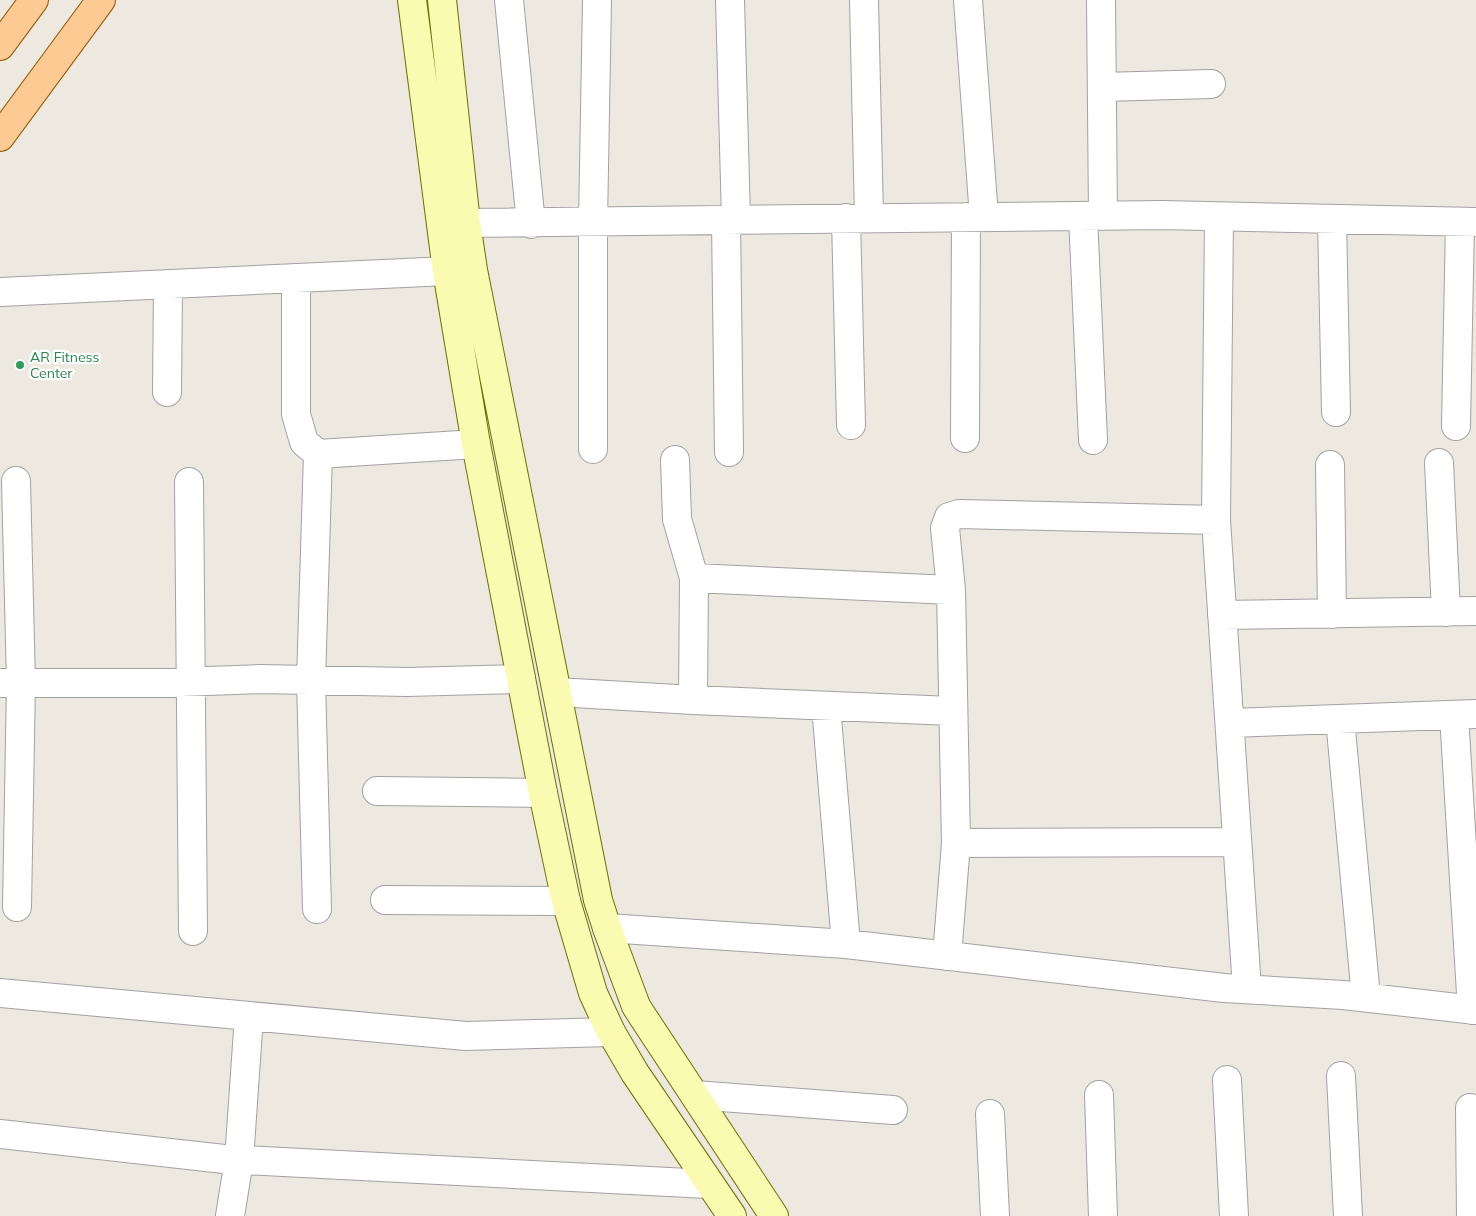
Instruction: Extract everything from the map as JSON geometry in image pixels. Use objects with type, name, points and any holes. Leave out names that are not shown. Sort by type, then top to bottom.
[{"type":"main road","points":[[0,46],[34,0]]},
{"type":"main road","points":[[0,137],[102,0]]},
{"type":"street","points":[[412,0],[447,271],[476,444],[543,793],[566,901],[593,993],[611,1032],[635,1073],[708,1184],[732,1216]]},
{"type":"street","points":[[442,0],[466,223],[598,900],[636,1006],[774,1216]]},
{"type":"street","points":[[509,0],[530,224]]},
{"type":"street","points":[[593,449],[593,223],[597,0]]},
{"type":"street","points":[[729,452],[730,0]]},
{"type":"street","points":[[851,425],[864,0]]},
{"type":"street","points":[[965,438],[975,217],[968,0]]},
{"type":"street","points":[[1093,440],[1093,216],[1102,87],[1101,0]]},
{"type":"street","points":[[1102,87],[1211,84]]},
{"type":"street","points":[[466,223],[530,224],[858,217],[1093,216],[1468,222],[1456,426]]},
{"type":"street","points":[[1219,217],[1216,520],[1247,989]]},
{"type":"street","points":[[1332,219],[1336,412]]},
{"type":"street","points":[[0,292],[447,271]]},
{"type":"street","points":[[296,278],[296,414],[304,442],[318,454],[476,444]]},
{"type":"street","points":[[167,392],[168,284]]},
{"type":"street","points":[[316,909],[311,680],[318,454]]},
{"type":"street","points":[[675,460],[677,519],[694,578],[693,700]]},
{"type":"street","points":[[1438,463],[1446,612]]},
{"type":"street","points":[[1330,465],[1332,614]]},
{"type":"street","points":[[16,481],[10,683],[17,907]]},
{"type":"street","points":[[190,482],[193,932]]},
{"type":"street","points":[[947,956],[956,842],[951,590],[944,528],[949,517],[959,514],[1216,520]]},
{"type":"street","points":[[694,578],[951,590]]},
{"type":"street","points":[[1222,615],[1476,611]]},
{"type":"street","points":[[10,683],[311,680],[407,682],[521,679]]},
{"type":"street","points":[[557,692],[952,711]]},
{"type":"street","points":[[826,706],[846,944]]},
{"type":"street","points":[[607,928],[846,944],[1247,989],[1366,998],[1474,1010],[1465,715],[1230,723]]},
{"type":"street","points":[[1340,719],[1366,998]]},
{"type":"street","points":[[377,791],[543,793]]},
{"type":"street","points":[[956,842],[1237,842]]},
{"type":"street","points":[[385,900],[566,901]]},
{"type":"street","points":[[0,993],[466,1036],[611,1032]]},
{"type":"street","points":[[230,1216],[238,1160],[249,1016]]},
{"type":"street","points":[[1341,1076],[1348,1216]]},
{"type":"street","points":[[1227,1080],[1234,1216]]},
{"type":"street","points":[[696,1095],[893,1110]]},
{"type":"street","points":[[1099,1095],[1103,1216]]},
{"type":"street","points":[[1470,1108],[1471,1216]]},
{"type":"street","points":[[990,1114],[995,1216]]},
{"type":"street","points":[[0,1134],[238,1160],[708,1184]]},
{"type":"place","name":"AR Fitness Center","points":[[20,365]]}]
